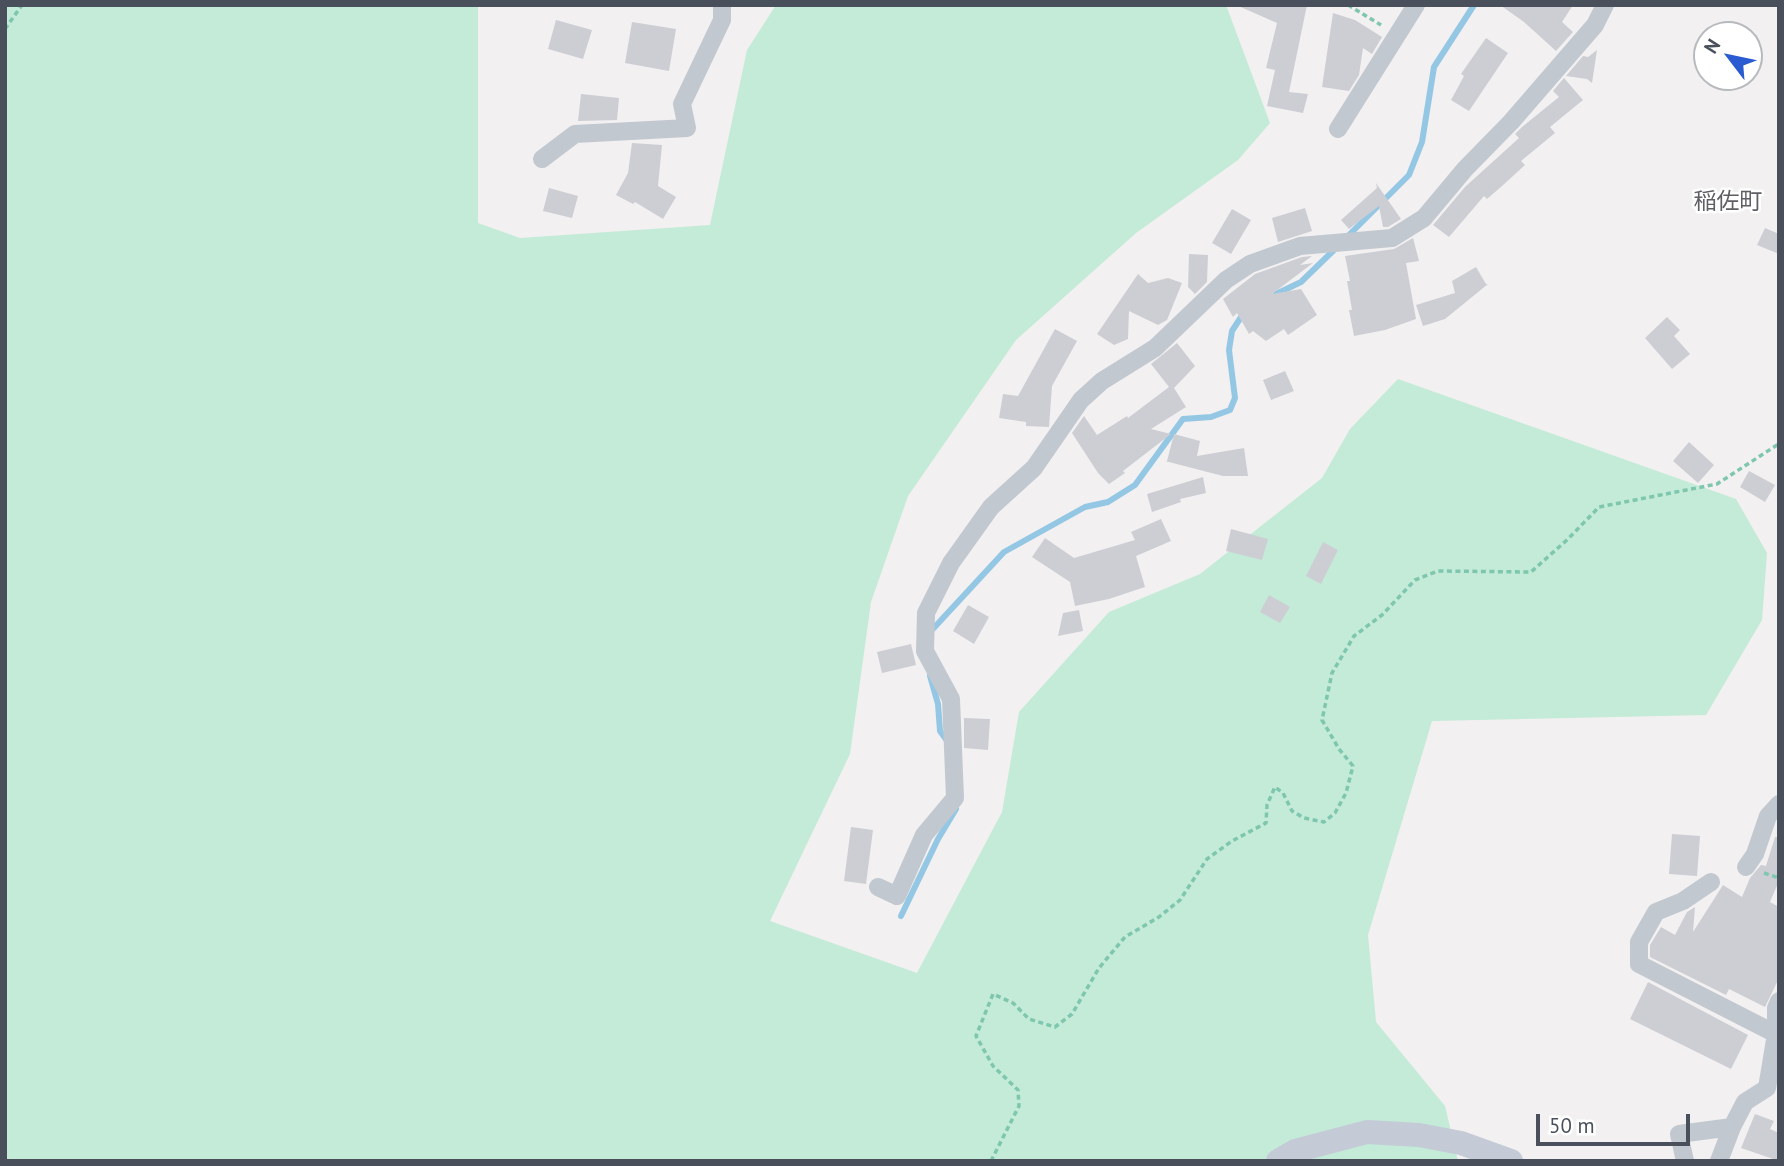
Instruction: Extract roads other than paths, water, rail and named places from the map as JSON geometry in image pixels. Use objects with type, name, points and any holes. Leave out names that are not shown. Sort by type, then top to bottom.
[{"type":"street","points":[[542,159],[575,134],[687,128],[682,104],[722,20],[722,5]]},
{"type":"street","points":[[1338,129],[1416,5]]},
{"type":"street","points":[[878,887],[897,896],[924,835],[955,798],[951,699],[925,651],[926,613],[951,563],[991,507],[1034,468],[1081,400],[1102,381],[1155,348],[1226,280],[1250,264],[1300,246],[1392,238],[1424,218],[1595,25],[1605,5]]},
{"type":"street","points":[[1746,867],[1755,853],[1768,816],[1779,804]]},
{"type":"street","points":[[1711,882],[1684,901],[1656,912],[1639,942],[1639,964],[1776,1034]]},
{"type":"street","points":[[1719,1161],[1745,1102],[1767,1088],[1779,1001]]},
{"type":"street","points":[[1685,1161],[1679,1134],[1732,1128]]},
{"type":"street","points":[[1278,1161],[1294,1151],[1367,1132],[1419,1135],[1461,1143],[1499,1156]]},
{"type":"waterway","points":[[1346,238],[1409,175],[1422,142],[1434,67],[1474,5]]},
{"type":"waterway","points":[[1276,294],[1301,282],[1336,248]]},
{"type":"waterway","points":[[931,631],[1004,552],[1085,507],[1108,502],[1135,485],[1183,419],[1211,417],[1230,410],[1235,398],[1229,350],[1232,331],[1243,314]]},
{"type":"waterway","points":[[930,676],[938,704],[940,731],[948,742]]},
{"type":"waterway","points":[[901,916],[938,839],[956,809]]},
{"type":"district","name":"稲佐町","points":[[1728,202]]}]
